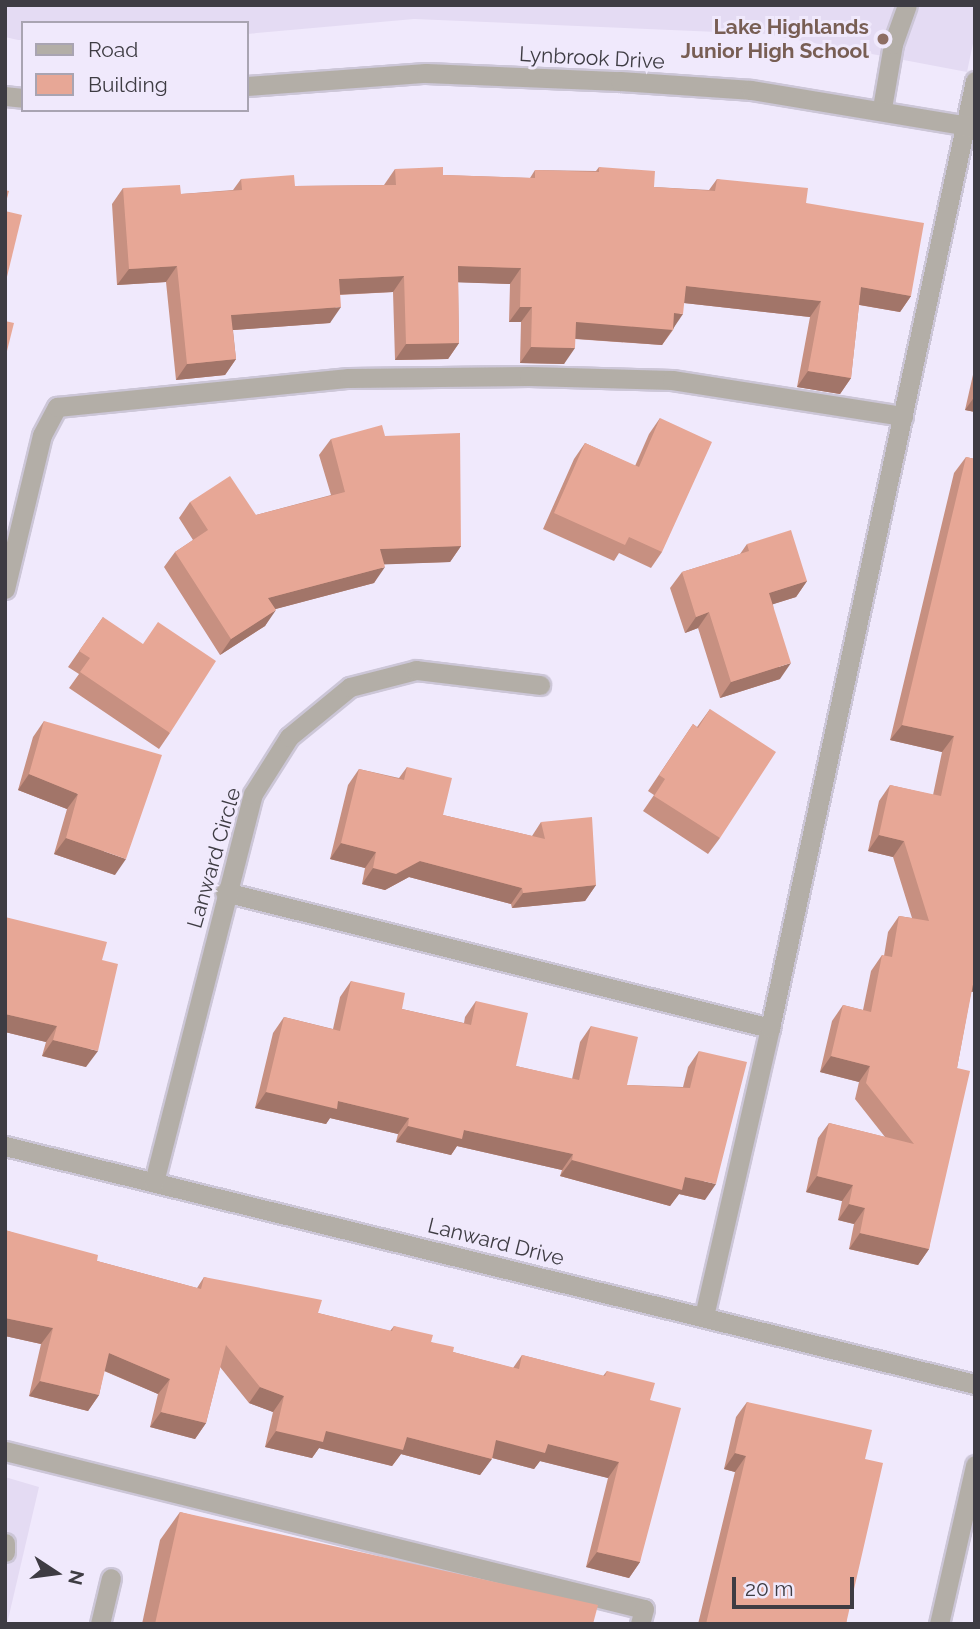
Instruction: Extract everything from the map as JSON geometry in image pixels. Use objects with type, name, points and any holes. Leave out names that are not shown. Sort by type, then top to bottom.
[{"type":"street","points":[[882,108],[892,44],[907,5]]},
{"type":"street","name":"Lynbrook Drive","points":[[248,86],[426,73],[751,90],[882,108],[970,125]]},
{"type":"street","points":[[704,1316],[770,1028],[902,416],[970,125],[975,81]]},
{"type":"street","points":[[5,589],[42,435],[57,407],[349,378],[529,376],[672,380],[902,416]]},
{"type":"street","name":"Lanward Circle","points":[[154,1182],[225,892],[253,794],[289,737],[350,687],[416,670],[540,685]]},
{"type":"street","points":[[225,892],[770,1028]]},
{"type":"street","name":"Lanward Drive","points":[[5,1146],[975,1384]]},
{"type":"street","points":[[5,1451],[644,1609],[640,1624]]},
{"type":"street","points":[[939,1624],[975,1465]]},
{"type":"street","points":[[5,1543],[5,1552]]},
{"type":"street","points":[[100,1624],[111,1577]]},
{"type":"shaded area","name":"Lake Highlands Junior High School","points":[[5,5],[975,5],[975,34],[967,72],[766,34],[414,19],[248,34],[248,21],[21,21],[21,40],[5,37]]},
{"type":"shaded area","points":[[5,1477],[39,1487],[7,1624],[5,1624]]},
{"type":"building","points":[[443,167],[443,175],[535,178],[535,170],[599,172],[599,167],[655,171],[654,187],[715,191],[717,179],[808,188],[806,203],[924,223],[911,296],[861,287],[851,378],[808,371],[821,301],[686,286],[683,314],[674,313],[673,330],[576,322],[575,348],[531,347],[532,307],[520,307],[521,268],[458,266],[459,343],[406,344],[404,276],[339,279],[341,307],[231,315],[236,359],[187,364],[177,266],[129,269],[123,188],[180,185],[181,194],[242,190],[241,179],[294,175],[295,186],[396,185],[395,169]]},
{"type":"building","points":[[5,190],[9,191],[5,206]]},
{"type":"building","points":[[5,211],[22,215],[5,285]]},
{"type":"building","points":[[5,321],[14,323],[5,359]]},
{"type":"building","points":[[660,418],[712,442],[662,552],[629,537],[625,545],[554,513],[585,443],[639,467]]},
{"type":"building","points":[[382,425],[385,436],[460,433],[461,546],[380,549],[385,567],[268,598],[276,610],[231,639],[175,552],[208,530],[190,502],[230,476],[256,515],[345,492],[331,439]]},
{"type":"building","points":[[966,457],[975,459],[975,974],[957,1068],[970,1071],[929,1249],[860,1233],[865,1208],[849,1204],[853,1185],[817,1176],[829,1123],[914,1144],[866,1083],[870,1066],[831,1056],[843,1005],[871,1012],[882,955],[892,957],[899,916],[929,921],[904,841],[879,835],[890,785],[941,796],[954,736],[902,725]]},
{"type":"building","points":[[791,530],[807,581],[769,593],[791,663],[731,682],[709,612],[696,617],[682,572],[749,551],[747,544]]},
{"type":"building","points":[[103,617],[143,644],[158,622],[216,661],[170,733],[80,672],[90,658],[79,651]]},
{"type":"building","points":[[710,709],[776,752],[720,838],[654,796],[665,779],[659,775],[693,724],[698,728]]},
{"type":"building","points":[[44,721],[162,755],[126,859],[66,838],[78,794],[29,774]]},
{"type":"building","points":[[407,767],[452,778],[443,815],[545,839],[541,822],[592,817],[596,885],[523,893],[522,888],[420,861],[396,874],[373,868],[376,852],[341,843],[359,769],[404,780]]},
{"type":"building","points":[[5,917],[107,942],[102,960],[118,964],[98,1051],[53,1040],[57,1026],[5,1014]]},
{"type":"building","points":[[351,981],[405,993],[402,1009],[471,1025],[476,1001],[528,1013],[516,1066],[579,1080],[591,1026],[638,1037],[627,1085],[690,1088],[699,1051],[747,1062],[716,1184],[685,1177],[682,1190],[572,1160],[573,1154],[464,1130],[462,1139],[408,1126],[409,1118],[338,1101],[337,1109],[266,1092],[284,1017],[340,1031]]},
{"type":"building","points":[[5,1230],[98,1255],[97,1261],[201,1289],[204,1277],[322,1300],[318,1313],[392,1331],[394,1326],[433,1335],[431,1342],[454,1347],[453,1352],[519,1369],[522,1355],[605,1376],[607,1371],[655,1383],[650,1400],[681,1408],[640,1562],[597,1552],[619,1462],[548,1444],[545,1453],[496,1440],[492,1459],[407,1437],[403,1450],[326,1431],[323,1442],[276,1431],[284,1396],[260,1387],[226,1345],[206,1423],[161,1412],[170,1379],[109,1353],[99,1395],[40,1381],[53,1328],[5,1318]]},
{"type":"building","points":[[747,1402],[872,1430],[865,1459],[883,1463],[846,1624],[706,1624],[746,1456],[735,1453]]},
{"type":"building","points":[[180,1512],[598,1605],[593,1624],[155,1624]]},
{"type":"place","name":"Lake Highlands Junior High School","points":[[883,39]]}]
